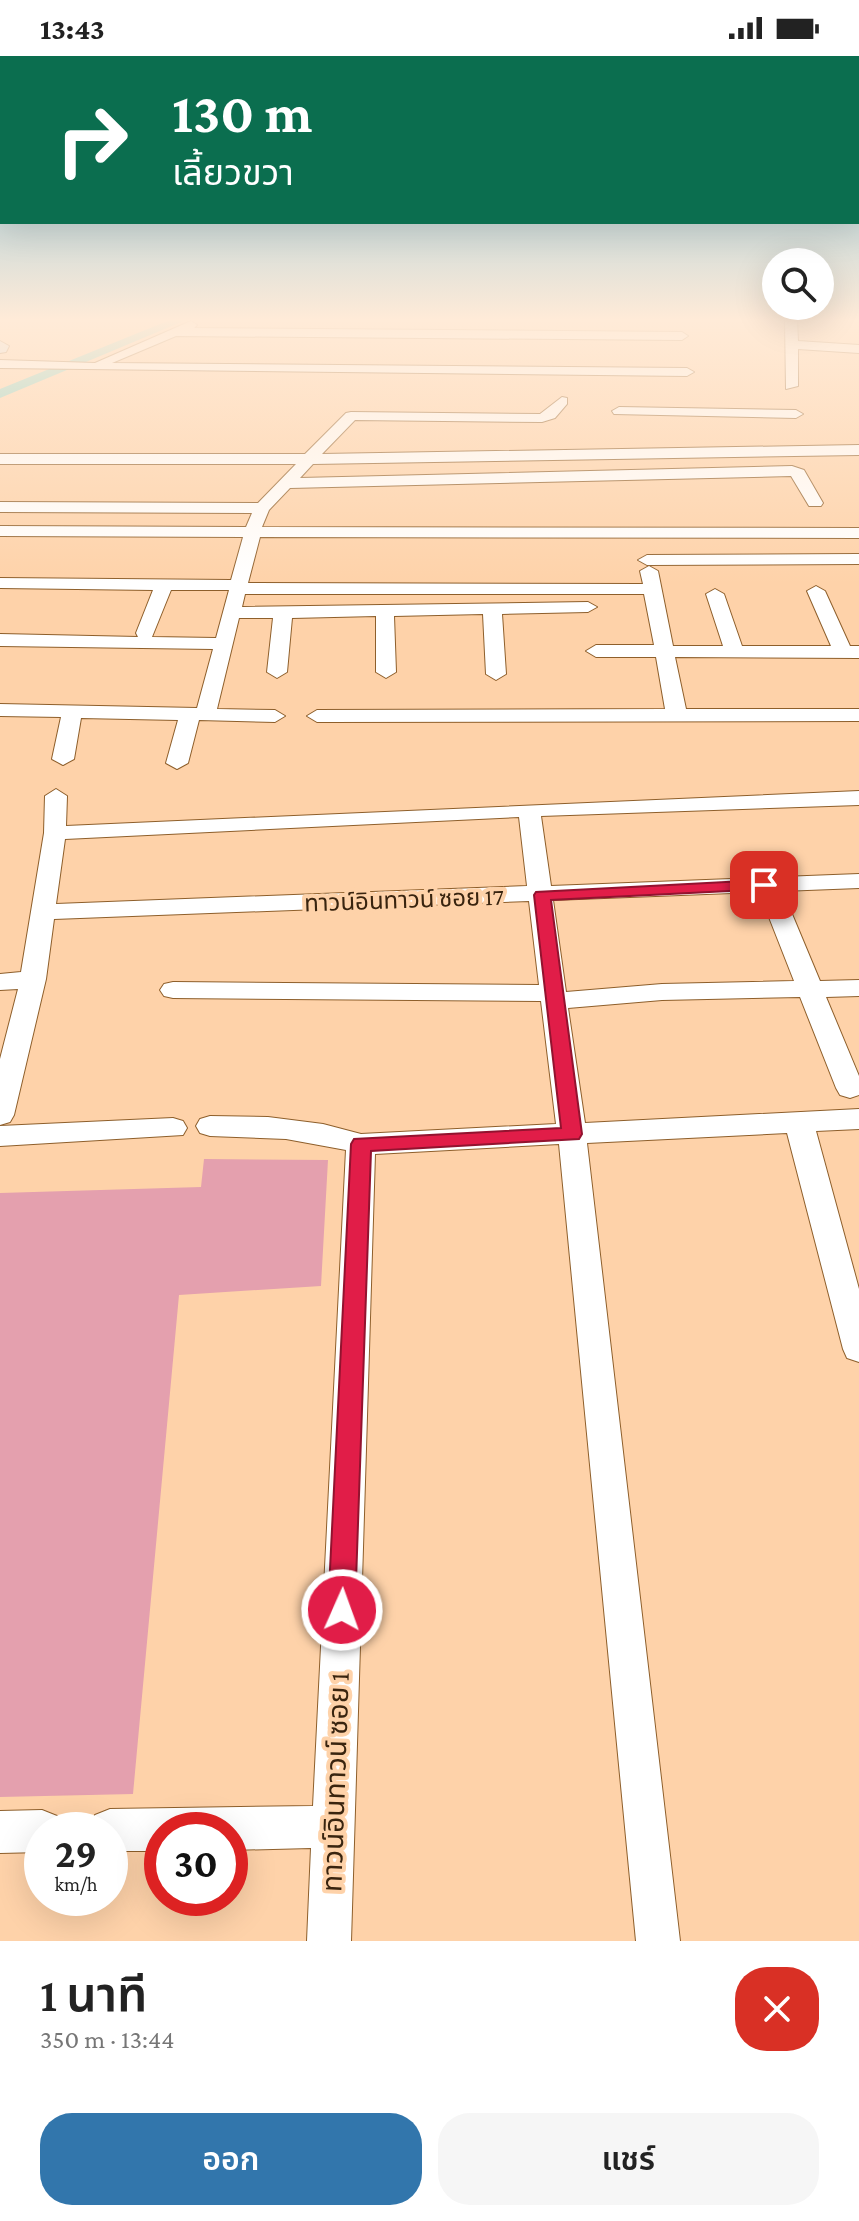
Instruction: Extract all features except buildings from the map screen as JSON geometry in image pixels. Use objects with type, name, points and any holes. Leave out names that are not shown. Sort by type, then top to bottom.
[{"type":"street","points":[[177,763],[225,644],[262,508],[351,416],[542,418],[556,408]]},
{"type":"street","points":[[619,411],[640,408]]},
{"type":"street","points":[[739,408],[796,414]]},
{"type":"street","points":[[0,459],[309,459],[859,450]]},
{"type":"street","points":[[286,483],[792,471],[798,473],[815,503]]},
{"type":"street","points":[[0,507],[262,508]]},
{"type":"street","points":[[0,531],[859,533]]},
{"type":"street","points":[[641,534],[677,717]]},
{"type":"street","points":[[647,560],[859,559]]},
{"type":"street","points":[[0,583],[653,589]]},
{"type":"street","points":[[145,633],[164,584]]},
{"type":"street","points":[[816,591],[851,652]]},
{"type":"street","points":[[715,594],[734,651]]},
{"type":"street","points":[[232,613],[492,608],[592,630],[666,653],[851,652]]},
{"type":"street","points":[[492,608],[496,674]]},
{"type":"street","points":[[385,609],[386,672]]},
{"type":"street","points":[[277,672],[283,613]]},
{"type":"street","points":[[0,640],[225,644]]},
{"type":"street","points":[[0,710],[275,716]]},
{"type":"street","points":[[63,759],[72,712]]},
{"type":"street","points":[[317,716],[859,715]]},
{"type":"street","points":[[0,1115],[33,979],[55,833],[56,796]]},
{"type":"street","points":[[55,833],[859,798]]},
{"type":"street","points":[[529,810],[572,1134],[658,1941]]},
{"type":"street","name":"ทาวน์อินทาวน์ ซอย 17","points":[[44,912],[859,881]]},
{"type":"street","points":[[775,902],[850,1088]]},
{"type":"street","points":[[0,982],[33,979]]},
{"type":"street","points":[[173,990],[555,997],[859,988]]},
{"type":"street","points":[[210,1126],[254,1124],[306,1130],[361,1144],[859,1119]]},
{"type":"street","points":[[799,1122],[859,1349]]},
{"type":"street","points":[[0,1136],[173,1128]]},
{"type":"street","name":"ทาวน์อินทาวน์ ซอย 1","points":[[329,1941],[361,1144]]},
{"type":"street","points":[[128,1830],[333,1827]]},
{"type":"street","points":[[0,1832],[24,1831]]},
{"type":"shaded area","points":[[204,1159],[328,1160],[321,1286],[179,1295],[133,1794],[0,1797],[0,1193],[201,1187]]},
{"type":"route","points":[[342,1610],[361,1144],[572,1134],[542,895],[764,885]]}]
